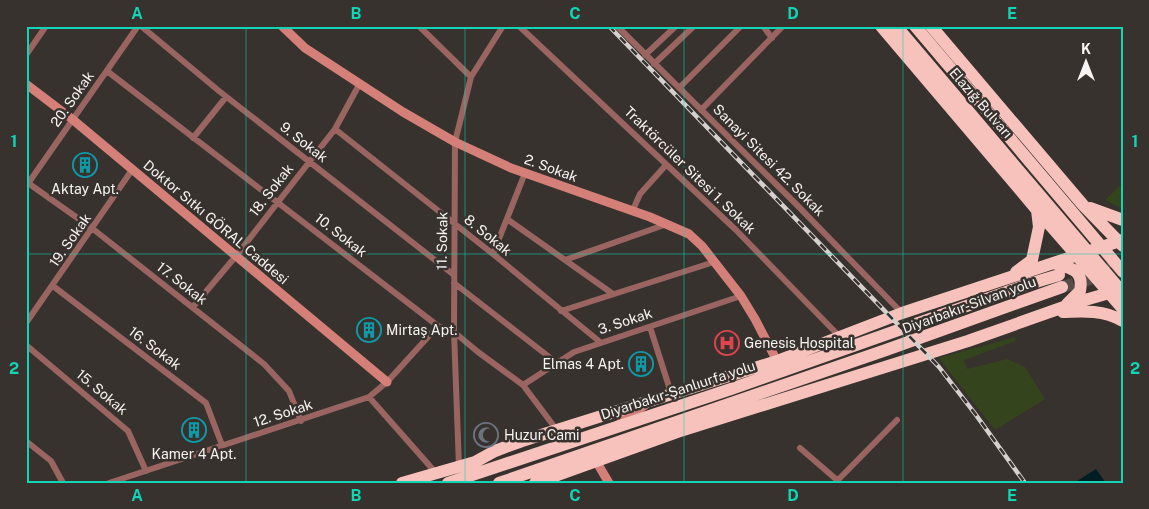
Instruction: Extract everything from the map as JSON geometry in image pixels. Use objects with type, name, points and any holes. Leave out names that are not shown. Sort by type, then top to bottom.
[{"type":"highway","points":[[881,26],[1036,210],[1123,309]]},
{"type":"highway","name":"Elazığ Bulvarı","points":[[896,26],[1123,293]]},
{"type":"highway","name":"Elazığ Bulvarı","points":[[915,26],[1123,272]]},
{"type":"highway","points":[[402,483],[475,462],[495,451],[522,441],[777,361],[902,313],[1075,255],[1121,242],[1083,204],[931,26]]},
{"type":"highway","points":[[1083,204],[1123,220]]},
{"type":"highway","points":[[1001,281],[1032,260],[1038,227],[1036,210]]},
{"type":"highway","points":[[1054,263],[1071,268],[1080,277],[1080,291],[1064,308]]},
{"type":"highway","name":"Diyarbakır-Silvan yolu","points":[[788,384],[886,350],[1061,281]]},
{"type":"highway","name":"Diyarbakır-Şanlıurfa yolu","points":[[448,483],[732,389],[1030,284],[1061,281]]},
{"type":"highway","points":[[499,483],[677,432],[968,341],[1123,289]]},
{"type":"highway","points":[[1050,313],[1091,310],[1123,321]]},
{"type":"highway","points":[[736,413],[788,384]]},
{"type":"highway","points":[[535,483],[592,456],[788,384]]},
{"type":"street","points":[[26,55],[46,26]]},
{"type":"street","name":"20. Sokak","points":[[27,185],[140,26]]},
{"type":"street","name":"9. Sokak","points":[[140,26],[226,97],[454,275]]},
{"type":"street","name":"2. Sokak","points":[[282,26],[305,48],[403,112],[455,142],[525,173],[667,224],[689,234],[702,246],[741,296],[777,361]]},
{"type":"street","points":[[419,26],[471,77]]},
{"type":"street","name":"11. Sokak","points":[[459,467],[454,332],[455,142],[471,77],[503,26]]},
{"type":"street","name":"Traktörcüler Sitesi 1. Sokak","points":[[519,26],[736,230],[839,336]]},
{"type":"street","points":[[645,55],[676,26]]},
{"type":"street","points":[[654,64],[694,26]]},
{"type":"street","points":[[678,88],[741,26]]},
{"type":"street","points":[[763,26],[772,38]]},
{"type":"street","points":[[701,110],[783,26]]},
{"type":"street","name":"Sanayi Sitesi 42. Sokak","points":[[621,27],[645,55],[902,313]]},
{"type":"street","name":"10. Sokak","points":[[107,71],[438,326],[454,332],[523,385],[553,424]]},
{"type":"street","name":"18. Sokak","points":[[193,307],[236,256],[335,129],[360,83]]},
{"type":"street","name":"Doktor Sıtkı GÖRAL Caddesi","points":[[26,84],[72,120],[387,382]]},
{"type":"street","points":[[193,138],[226,97]]},
{"type":"street","name":"8. Sokak","points":[[335,129],[600,342]]},
{"type":"street","points":[[632,212],[640,194],[666,165]]},
{"type":"street","name":"19. Sokak","points":[[26,324],[132,170]]},
{"type":"street","points":[[492,254],[525,173]]},
{"type":"street","name":"17. Sokak","points":[[27,185],[93,229],[264,364],[289,391],[301,421]]},
{"type":"street","points":[[506,219],[613,294]]},
{"type":"street","points":[[565,260],[667,224]]},
{"type":"street","points":[[561,311],[714,262]]},
{"type":"street","points":[[454,283],[557,363]]},
{"type":"street","name":"16. Sokak","points":[[53,286],[206,403],[222,445]]},
{"type":"street","name":"3. Sokak","points":[[523,385],[574,352],[741,296]]},
{"type":"street","name":"12. Sokak","points":[[109,483],[369,397],[387,382],[438,326]]},
{"type":"street","points":[[650,327],[671,393]]},
{"type":"street","name":"15. Sokak","points":[[26,345],[128,431],[146,471]]},
{"type":"street","points":[[369,397],[436,473]]},
{"type":"street","points":[[617,426],[656,398]]},
{"type":"street","points":[[800,448],[836,481],[896,420]]},
{"type":"street","points":[[26,441],[52,460],[63,483]]},
{"type":"street","points":[[592,456],[610,483]]},
{"type":"green space","points":[[1123,183],[1123,209],[1105,200]]},
{"type":"green space","points":[[1015,337],[1016,341],[964,360],[967,369],[1007,359],[1025,367],[1045,399],[995,430],[939,358]]},
{"type":"water","points":[[1096,469],[1106,483],[1074,483]]},
{"type":"tunnel","points":[[1089,267],[1123,258]]},
{"type":"tunnel","points":[[1062,287],[1105,275]]},
{"type":"railway","points":[[609,26],[939,367],[1025,483]]},
{"type":"place","name":"Aktay Apt.","points":[[85,165]]},
{"type":"place","name":"Mirtaş Apt.","points":[[369,330]]},
{"type":"place","name":"Genesis Hospital","points":[[727,343]]},
{"type":"place","name":"Elmas 4 Apt.","points":[[641,364]]},
{"type":"place","name":"Kamer 4 Apt.","points":[[194,430]]},
{"type":"place","name":"Huzur Cami","points":[[486,435]]}]
